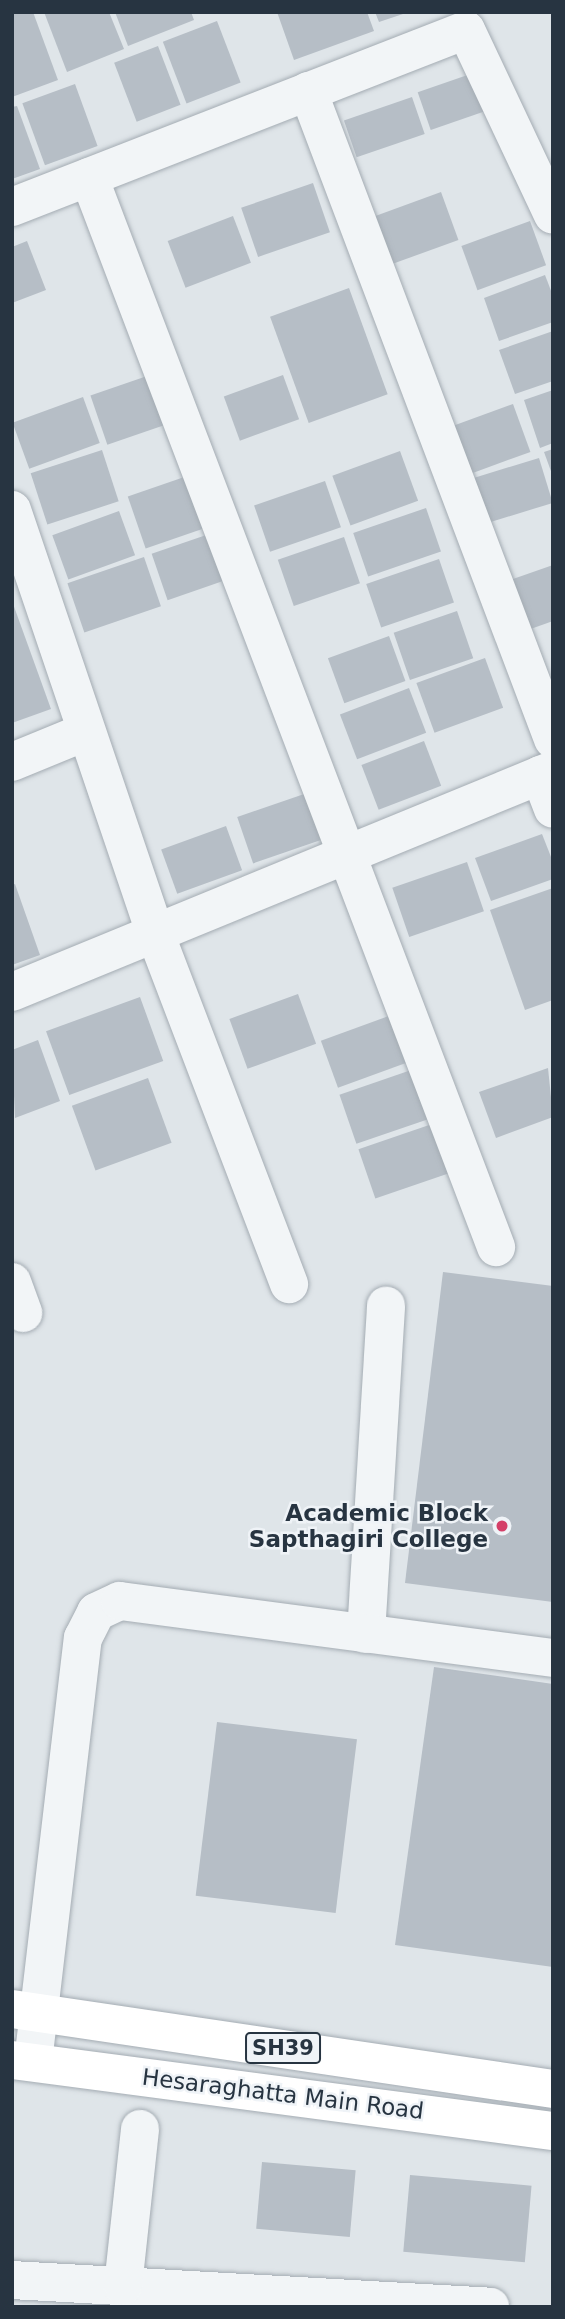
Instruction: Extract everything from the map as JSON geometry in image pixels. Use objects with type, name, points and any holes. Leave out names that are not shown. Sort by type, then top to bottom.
[{"type":"main road","name":"Hesaraghatta Main Road","points":[[25,2011],[553,2089]]},
{"type":"main road","name":"Hesaraghatta Main Road","points":[[23,2061],[553,2131]]},
{"type":"street","points":[[12,207],[466,30],[553,215]]},
{"type":"street","points":[[308,91],[553,739]]},
{"type":"street","points":[[89,177],[496,1247]]},
{"type":"street","points":[[12,510],[155,933],[289,1284]]},
{"type":"street","points":[[12,762],[85,732]]},
{"type":"street","points":[[12,992],[347,854],[549,785]]},
{"type":"street","points":[[366,1634],[386,1306]]},
{"type":"street","points":[[23,2061],[25,2011],[83,1639],[96,1612],[120,1601],[553,1658]]},
{"type":"street","points":[[123,2286],[140,2129]]},
{"type":"street","points":[[12,2280],[490,2307]]},
{"type":"building","points":[[12,12],[33,12],[58,80],[12,97]]},
{"type":"building","points":[[44,12],[109,12],[124,49],[67,72]]},
{"type":"building","points":[[115,12],[191,12],[194,20],[128,46]]},
{"type":"building","points":[[277,12],[367,12],[374,31],[294,60]]},
{"type":"building","points":[[375,12],[406,12],[406,13],[379,22]]},
{"type":"building","points":[[217,21],[241,83],[187,103],[163,42]]},
{"type":"building","points":[[158,46],[181,105],[137,122],[114,63]]},
{"type":"building","points":[[482,70],[495,108],[431,130],[418,92]]},
{"type":"building","points":[[75,84],[98,146],[45,165],[22,103]]},
{"type":"building","points":[[412,97],[425,134],[357,157],[344,120]]},
{"type":"building","points":[[17,106],[40,169],[12,179],[12,107]]},
{"type":"building","points":[[313,183],[330,232],[258,257],[241,208]]},
{"type":"building","points":[[441,192],[458,240],[391,265],[373,217]]},
{"type":"building","points":[[233,216],[251,263],[186,288],[168,241]]},
{"type":"building","points":[[530,221],[546,265],[477,290],[461,246]]},
{"type":"building","points":[[27,241],[46,290],[12,303],[12,247]]},
{"type":"building","points":[[545,275],[553,296],[553,322],[499,341],[484,298]]},
{"type":"building","points":[[349,288],[388,394],[309,423],[270,317]]},
{"type":"building","points":[[553,331],[553,381],[515,394],[499,350]]},
{"type":"building","points":[[150,375],[167,424],[107,445],[90,396]]},
{"type":"building","points":[[283,375],[299,419],[240,441],[224,397]]},
{"type":"building","points":[[553,390],[553,443],[540,448],[524,400]]},
{"type":"building","points":[[83,397],[100,443],[29,469],[13,423]]},
{"type":"building","points":[[513,404],[530,452],[469,474],[452,426]]},
{"type":"building","points":[[553,449],[553,474],[552,474],[544,452]]},
{"type":"building","points":[[102,450],[119,501],[47,525],[31,473]]},
{"type":"building","points":[[400,451],[418,501],[350,525],[332,476]]},
{"type":"building","points":[[539,458],[553,503],[486,523],[472,478]]},
{"type":"building","points":[[193,474],[211,526],[146,548],[128,496]]},
{"type":"building","points":[[325,481],[341,527],[270,552],[254,505]]},
{"type":"building","points":[[426,508],[441,551],[368,577],[353,533]]},
{"type":"building","points":[[119,511],[135,555],[68,579],[52,535]]},
{"type":"building","points":[[215,532],[231,578],[168,600],[152,554]]},
{"type":"building","points":[[344,537],[360,583],[294,606],[278,560]]},
{"type":"building","points":[[144,557],[161,606],[84,633],[67,583]]},
{"type":"building","points":[[439,559],[454,602],[381,628],[366,584]]},
{"type":"building","points":[[553,565],[553,621],[525,631],[507,581]]},
{"type":"building","points":[[12,601],[51,709],[12,723]]},
{"type":"building","points":[[457,611],[473,658],[410,680],[394,633]]},
{"type":"building","points":[[389,636],[405,681],[344,703],[328,658]]},
{"type":"building","points":[[485,658],[503,708],[435,733],[416,683]]},
{"type":"building","points":[[409,688],[426,733],[357,759],[340,715]]},
{"type":"building","points":[[424,741],[441,786],[379,810],[361,765]]},
{"type":"building","points":[[310,792],[326,838],[253,863],[237,817]]},
{"type":"building","points":[[226,826],[242,870],[177,894],[161,850]]},
{"type":"building","points":[[542,834],[553,862],[553,879],[491,901],[475,858]]},
{"type":"building","points":[[467,862],[484,911],[409,937],[392,888]]},
{"type":"building","points":[[15,884],[40,955],[12,965],[12,885]]},
{"type":"building","points":[[553,888],[553,1000],[525,1010],[490,910]]},
{"type":"building","points":[[298,994],[316,1044],[248,1069],[229,1019]]},
{"type":"building","points":[[140,997],[163,1061],[69,1095],[46,1031]]},
{"type":"building","points":[[397,1013],[414,1060],[338,1088],[321,1041]]},
{"type":"building","points":[[38,1040],[60,1101],[15,1118],[12,1050]]},
{"type":"building","points":[[417,1068],[434,1117],[356,1144],[339,1095]]},
{"type":"building","points":[[548,1068],[553,1117],[496,1138],[479,1092]]},
{"type":"building","points":[[148,1078],[172,1143],[95,1171],[72,1106]]},
{"type":"building","points":[[435,1123],[452,1172],[375,1199],[358,1149]]},
{"type":"building","points":[[443,1272],[553,1286],[553,1602],[405,1583]]},
{"type":"building","points":[[434,1667],[553,1684],[553,1967],[395,1945]]},
{"type":"building","points":[[217,1722],[357,1739],[336,1913],[196,1896]]},
{"type":"building","points":[[262,2162],[356,2170],[350,2237],[256,2229]]},
{"type":"building","points":[[410,2175],[532,2186],[525,2262],[403,2252]]},
{"type":"place","name":"Academic Block Sapthagiri College","points":[[502,1526]]}]
